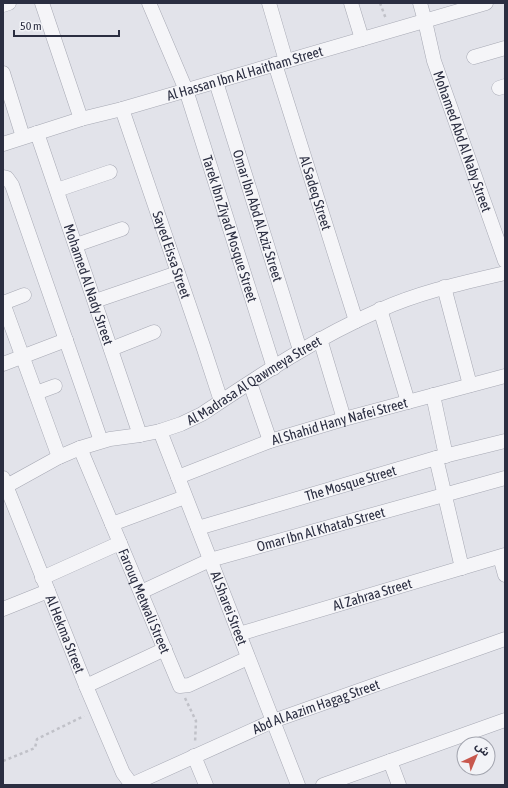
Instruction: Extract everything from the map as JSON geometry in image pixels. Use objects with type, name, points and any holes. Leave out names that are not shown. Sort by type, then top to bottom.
[{"type":"street","points":[[3,5],[9,3]]},
{"type":"street","points":[[42,3],[81,119]]},
{"type":"street","name":"Tarek Ibn Ziyad Mosque Street","points":[[149,3],[186,90],[274,368]]},
{"type":"street","name":"Al Sadeq Street","points":[[269,3],[280,63],[356,321]]},
{"type":"street","points":[[351,3],[362,39]]},
{"type":"street","name":"Mohamed Abd Al Naby Street","points":[[420,3],[434,61],[505,261]]},
{"type":"street","name":"Al Hassan Ibn Al Haitham Street","points":[[3,144],[81,119],[122,109],[486,3]]},
{"type":"street","points":[[474,57],[505,48]]},
{"type":"street","points":[[3,73],[23,137]]},
{"type":"street","name":"Omar Ibn Abd Al Aziz Street","points":[[216,82],[300,350]]},
{"type":"street","name":"Sayed Eissa Street","points":[[122,109],[221,401]]},
{"type":"street","name":"Mohamed Al Nady Street","points":[[37,133],[140,435]]},
{"type":"street","points":[[57,190],[110,172]]},
{"type":"street","points":[[3,176],[12,184],[101,441]]},
{"type":"street","points":[[76,245],[122,229]]},
{"type":"street","points":[[95,301],[178,273]]},
{"type":"street","name":"Al Madrasa Al Qawmeya Street","points":[[4,484],[80,448],[101,441],[160,431],[181,424],[202,414],[300,350],[380,309],[444,287],[505,274]]},
{"type":"street","points":[[444,287],[470,385]]},
{"type":"street","points":[[24,295],[3,303],[59,457]]},
{"type":"street","points":[[380,309],[408,402]]},
{"type":"street","points":[[111,349],[154,332]]},
{"type":"street","points":[[320,339],[344,419]]},
{"type":"street","points":[[3,364],[66,340]]},
{"type":"street","name":"Al Shahid Hany Nafei Street","points":[[178,477],[270,441],[344,419],[505,376]]},
{"type":"street","points":[[250,383],[270,441]]},
{"type":"street","points":[[36,393],[55,386]]},
{"type":"street","points":[[432,395],[445,495],[462,568]]},
{"type":"street","name":"Al Sharei Street","points":[[160,431],[298,785]]},
{"type":"street","name":"The Mosque Street","points":[[198,528],[441,457],[505,441]]},
{"type":"street","name":"Farouq Metwali Street","points":[[80,448],[180,686]]},
{"type":"street","name":"Omar Ibn Al Khatab Street","points":[[141,592],[210,560],[505,478]]},
{"type":"street","name":"Al Hekma Street","points":[[4,484],[123,773],[133,785]]},
{"type":"street","points":[[112,524],[185,497]]},
{"type":"street","points":[[3,609],[120,543]]},
{"type":"street","points":[[502,556],[505,575]]},
{"type":"street","name":"Al Zahraa Street","points":[[240,634],[502,556]]},
{"type":"street","name":"Abd Al Aazim Hagag Street","points":[[133,785],[273,721],[505,639]]},
{"type":"street","points":[[86,686],[165,650]]},
{"type":"street","points":[[180,686],[188,685],[248,658]]},
{"type":"street","points":[[323,785],[505,720]]},
{"type":"street","points":[[194,756],[206,785]]},
{"type":"street","points":[[390,761],[399,785]]},
{"type":"path","points":[[180,686],[196,721],[194,756]]},
{"type":"path","points":[[3,761],[35,748],[37,739],[96,709]]}]
